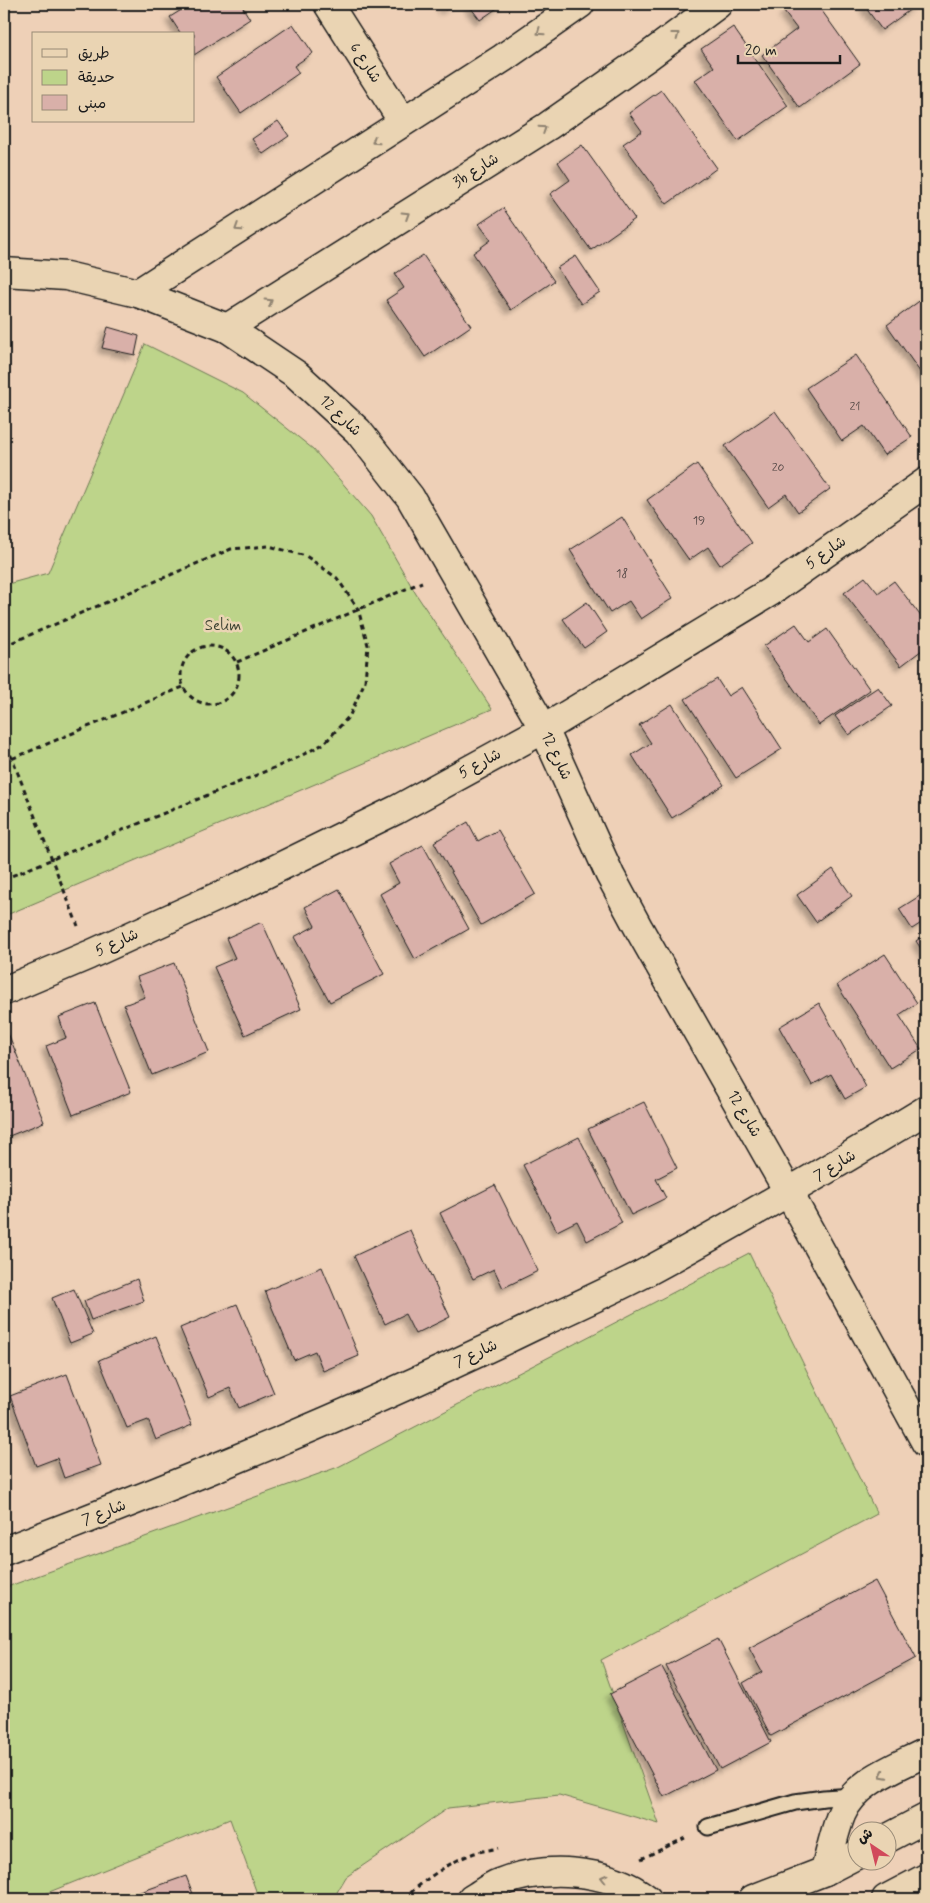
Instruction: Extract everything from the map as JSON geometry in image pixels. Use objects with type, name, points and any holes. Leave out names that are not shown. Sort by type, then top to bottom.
[{"type":"street","name":"شارع 6","points":[[328,4],[403,122]]},
{"type":"street","points":[[138,293],[503,58],[580,4]]},
{"type":"street","name":"3b شارع","points":[[227,328],[548,126],[647,57],[718,4]]},
{"type":"street","name":"شارع 12","points":[[4,272],[66,276],[138,293],[227,328],[297,375],[358,432],[410,496],[544,729],[610,875],[638,929],[789,1193],[926,1443]]},
{"type":"street","name":"شارع 5","points":[[4,991],[89,955],[243,885],[396,810],[544,729],[770,592],[926,482]]},
{"type":"street","name":"شارع 7","points":[[4,1551],[166,1490],[314,1428],[469,1358],[640,1275],[789,1193],[926,1110]]},
{"type":"street","points":[[825,1871],[842,1814],[853,1796],[868,1782],[926,1752]]},
{"type":"street","points":[[898,1833],[926,1818]]},
{"type":"street","points":[[753,1899],[825,1871],[848,1859]]},
{"type":"street","points":[[472,1899],[498,1884],[525,1876],[572,1872],[609,1879],[647,1899]]},
{"type":"street","points":[[886,1899],[926,1878]]},
{"type":"lane","points":[[708,1827],[795,1802],[853,1796]]},
{"type":"path","points":[[4,646],[231,549],[269,546],[306,556],[337,578],[358,609],[368,645],[365,682],[350,715],[325,743],[293,760],[4,879]]},
{"type":"path","points":[[237,662],[452,568]]},
{"type":"path","points":[[213,645],[227,650],[237,662],[240,677],[234,691],[223,701],[208,704],[193,698],[183,687],[181,672],[186,658],[198,648],[213,645]]},
{"type":"path","points":[[4,762],[183,687]]},
{"type":"path","points":[[4,738],[89,955]]},
{"type":"green space","name":"Selim","points":[[145,344],[243,393],[313,449],[371,516],[416,594],[492,709],[4,916],[4,585],[48,573]]},
{"type":"green space","points":[[749,1253],[877,1514],[601,1660],[659,1824],[559,1795],[448,1808],[346,1877],[333,1899],[259,1899],[230,1819],[32,1899],[4,1899],[4,1588],[338,1467]]},
{"type":"building","points":[[191,4],[250,4],[243,8],[250,19],[195,54],[195,32],[180,32],[170,17]]},
{"type":"building","points":[[441,4],[454,4],[445,10]]},
{"type":"building","points":[[468,4],[503,4],[480,20]]},
{"type":"building","points":[[795,4],[817,4],[860,64],[800,108],[762,55],[797,29],[784,12]]},
{"type":"building","points":[[863,4],[918,4],[882,30]]},
{"type":"building","points":[[293,24],[313,53],[294,66],[299,73],[241,113],[216,77]]},
{"type":"building","points":[[733,27],[788,106],[738,141],[695,80],[714,67],[701,49]]},
{"type":"building","points":[[661,90],[717,168],[667,204],[623,144],[642,131],[629,113]]},
{"type":"building","points":[[278,121],[289,136],[263,154],[252,139]]},
{"type":"building","points":[[582,145],[635,219],[591,250],[550,194],[570,180],[558,162]]},
{"type":"building","points":[[503,208],[554,281],[511,310],[473,253],[491,240],[479,224]]},
{"type":"building","points":[[423,255],[471,326],[425,357],[386,300],[404,288],[395,274]]},
{"type":"building","points":[[576,256],[600,292],[581,304],[557,268]]},
{"type":"building","points":[[926,296],[926,379],[925,379],[887,325]]},
{"type":"building","points":[[108,327],[139,336],[135,355],[102,348]]},
{"type":"building","points":[[856,355],[912,437],[884,455],[864,426],[842,441],[806,388]]},
{"type":"building","points":[[775,411],[830,489],[798,512],[786,494],[768,507],[725,446]]},
{"type":"building","points":[[697,464],[752,543],[720,565],[708,547],[689,560],[647,500]]},
{"type":"building","points":[[622,517],[673,598],[641,619],[629,601],[610,613],[570,550]]},
{"type":"building","points":[[865,577],[878,593],[894,581],[926,623],[926,647],[901,666],[844,593]]},
{"type":"building","points":[[587,602],[607,632],[584,648],[563,619]]},
{"type":"building","points":[[796,624],[809,642],[827,629],[870,690],[819,725],[764,646]]},
{"type":"building","points":[[717,679],[728,696],[742,687],[782,749],[736,778],[685,699]]},
{"type":"building","points":[[878,687],[892,706],[849,735],[835,716]]},
{"type":"building","points":[[672,704],[724,785],[672,818],[632,755],[651,743],[639,725]]},
{"type":"building","points":[[468,822],[478,841],[498,830],[535,894],[481,925],[434,842]]},
{"type":"building","points":[[423,845],[469,929],[415,959],[380,894],[399,883],[389,864]]},
{"type":"building","points":[[833,869],[852,896],[816,922],[797,895]]},
{"type":"building","points":[[339,889],[384,974],[330,1002],[294,937],[315,926],[305,907]]},
{"type":"building","points":[[926,892],[926,920],[912,929],[899,909]]},
{"type":"building","points":[[262,922],[301,1009],[245,1035],[214,967],[235,958],[226,938]]},
{"type":"building","points":[[926,934],[926,956],[916,941]]},
{"type":"building","points":[[885,954],[917,1003],[899,1015],[921,1049],[890,1068],[837,985]]},
{"type":"building","points":[[174,963],[209,1052],[152,1075],[124,1005],[145,997],[137,977]]},
{"type":"building","points":[[95,1003],[131,1092],[73,1115],[46,1046],[66,1038],[59,1017]]},
{"type":"building","points":[[819,1003],[866,1087],[845,1099],[831,1074],[812,1085],[779,1027]]},
{"type":"building","points":[[8,1033],[44,1122],[4,1138],[4,1034]]},
{"type":"building","points":[[644,1102],[677,1168],[656,1179],[666,1198],[631,1215],[588,1129]]},
{"type":"building","points":[[579,1137],[622,1223],[587,1241],[577,1221],[557,1231],[523,1165]]},
{"type":"building","points":[[495,1185],[538,1271],[503,1288],[494,1269],[473,1279],[440,1213]]},
{"type":"building","points":[[410,1230],[450,1317],[415,1334],[405,1314],[385,1324],[354,1256]]},
{"type":"building","points":[[322,1267],[359,1356],[323,1371],[315,1351],[294,1360],[265,1291]]},
{"type":"building","points":[[137,1279],[144,1301],[91,1320],[84,1301]]},
{"type":"building","points":[[74,1289],[93,1334],[70,1343],[52,1298]]},
{"type":"building","points":[[237,1304],[274,1393],[239,1408],[230,1388],[209,1397],[180,1328]]},
{"type":"building","points":[[156,1336],[192,1425],[156,1440],[148,1420],[127,1428],[99,1360]]},
{"type":"building","points":[[67,1374],[101,1465],[64,1478],[57,1458],[36,1466],[10,1396]]},
{"type":"building","points":[[875,1581],[916,1658],[771,1736],[743,1683],[762,1672],[749,1648]]},
{"type":"building","points":[[718,1639],[771,1742],[720,1769],[666,1666]]},
{"type":"building","points":[[662,1667],[716,1770],[664,1797],[610,1694]]},
{"type":"building","points":[[186,1876],[195,1899],[130,1899],[129,1896]]}]
